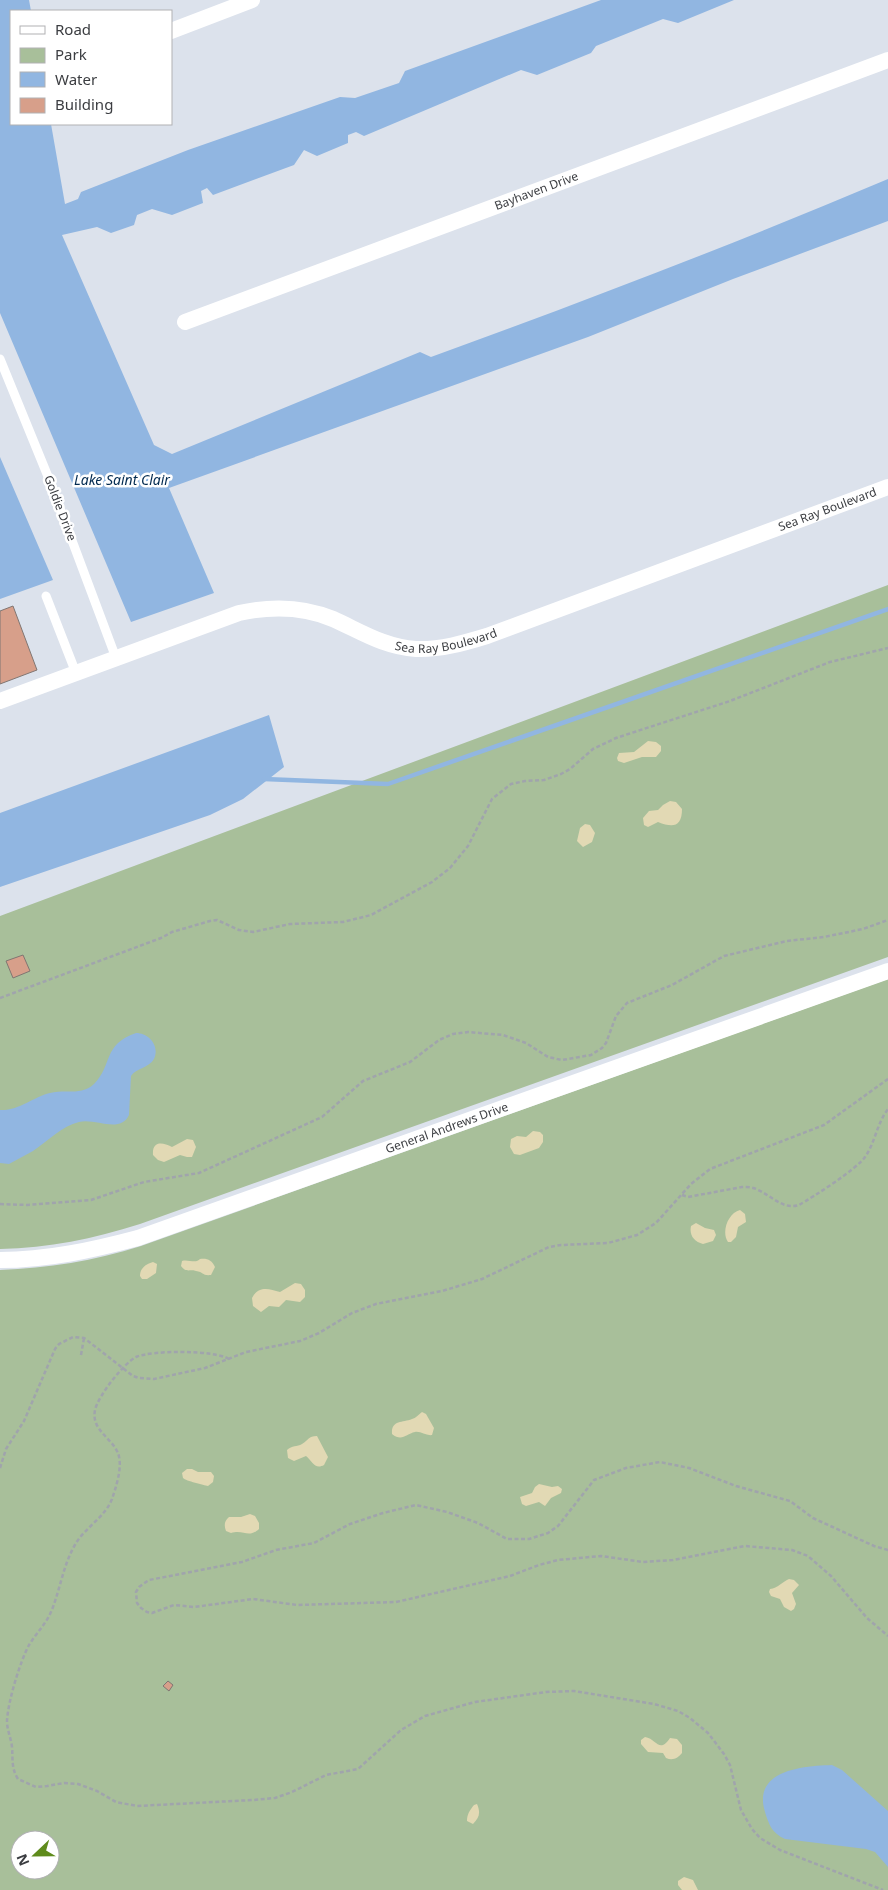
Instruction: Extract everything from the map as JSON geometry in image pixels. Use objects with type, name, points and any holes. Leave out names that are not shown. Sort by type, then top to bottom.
[{"type":"street","points":[[172,31],[252,0]]},
{"type":"street","name":"Bayhaven Drive","points":[[185,322],[888,60]]},
{"type":"street","name":"Sea Ray Boulevard","points":[[0,701],[238,613],[262,608],[286,608],[313,612],[333,619],[373,639],[392,645],[415,649],[442,648],[464,644],[888,487]]},
{"type":"street","name":"General Andrews Drive","points":[[0,1260],[49,1257],[87,1251],[138,1238],[888,971]]},
{"type":"lane","name":"Goldie Drive","points":[[0,359],[49,479],[116,658]]},
{"type":"lane","points":[[46,596],[76,673]]},
{"type":"path","points":[[0,998],[161,938],[172,932],[210,921],[217,920],[239,930],[253,932],[290,924],[343,922],[371,915],[432,882],[450,868],[468,846],[492,799],[511,784],[544,780],[560,774],[570,769],[593,749],[616,738],[730,701],[830,662],[888,648]]},
{"type":"path","points":[[0,1204],[27,1205],[91,1200],[144,1182],[199,1173],[322,1117],[363,1081],[410,1062],[439,1040],[453,1034],[477,1032],[503,1035],[526,1043],[548,1057],[562,1060],[591,1055],[606,1043],[616,1016],[627,1003],[672,985],[724,956],[787,941],[824,937],[888,920]]},
{"type":"path","points":[[0,1468],[6,1449],[27,1416],[55,1349],[67,1339],[73,1337],[84,1338],[138,1378],[154,1379],[211,1366],[253,1351],[289,1344],[311,1337],[340,1319],[376,1304],[442,1291],[482,1279],[549,1247],[608,1243],[631,1238],[656,1222],[697,1178],[710,1170],[824,1125],[888,1079]]},
{"type":"path","points":[[682,1195],[688,1197],[750,1187],[757,1189],[784,1206],[793,1207],[799,1205],[860,1163],[869,1150],[888,1108]]},
{"type":"path","points":[[81,1355],[84,1338]]},
{"type":"path","points":[[229,1359],[218,1354],[184,1352],[138,1356],[128,1362],[105,1389],[95,1410],[96,1422],[102,1434],[118,1452],[119,1470],[111,1500],[105,1511],[82,1534],[75,1544],[63,1571],[50,1614],[30,1644],[16,1678],[7,1721],[12,1747],[12,1767],[18,1780],[36,1787],[64,1783],[78,1784],[97,1791],[116,1802],[137,1806],[275,1798],[292,1792],[326,1774],[358,1769],[401,1730],[425,1716],[475,1702],[546,1692],[574,1691],[654,1704],[678,1711],[690,1718],[708,1733],[730,1764],[741,1810],[752,1829],[760,1838],[780,1850],[882,1890]]},
{"type":"path","points":[[888,1550],[874,1546],[813,1518],[790,1501],[736,1486],[682,1466],[660,1462],[626,1468],[594,1480],[558,1526],[548,1533],[529,1539],[507,1540],[478,1523],[447,1512],[416,1505],[350,1524],[314,1543],[276,1550],[242,1562],[149,1580],[139,1587],[135,1598],[136,1603],[147,1612],[174,1605],[194,1607],[253,1599],[297,1605],[396,1602],[510,1576],[558,1560],[601,1556],[643,1562],[745,1546],[792,1550],[808,1556],[831,1576],[866,1618],[888,1636]]},
{"type":"green space","points":[[888,585],[888,957],[140,1224],[71,1242],[36,1247],[0,1249],[0,916]]},
{"type":"green space","points":[[888,979],[888,1890],[0,1890],[0,1270],[36,1268],[106,1256],[141,1246]]},
{"type":"sand","points":[[648,741],[656,742],[661,746],[661,751],[656,757],[642,757],[624,763],[618,761],[619,753],[634,752]]},
{"type":"sand","points":[[670,801],[676,802],[682,809],[682,815],[678,823],[668,825],[658,822],[648,827],[644,825],[643,818],[649,811],[658,810]]},
{"type":"sand","points":[[585,824],[590,825],[595,833],[592,842],[583,847],[577,841],[580,828]]},
{"type":"sand","points":[[533,1131],[540,1132],[543,1135],[543,1142],[539,1148],[520,1155],[514,1154],[510,1147],[511,1139],[517,1136],[526,1137]]},
{"type":"sand","points":[[187,1139],[193,1140],[196,1147],[192,1157],[180,1155],[164,1162],[158,1160],[153,1155],[154,1147],[158,1144],[172,1147]]},
{"type":"sand","points":[[740,1210],[745,1214],[746,1222],[738,1227],[736,1237],[731,1242],[728,1242],[725,1233],[727,1223],[732,1215]]},
{"type":"sand","points":[[696,1223],[714,1230],[716,1235],[713,1241],[703,1244],[695,1240],[692,1235],[691,1226]]},
{"type":"sand","points":[[200,1259],[209,1260],[214,1265],[215,1267],[211,1275],[194,1270],[186,1270],[181,1266],[182,1261],[196,1261]]},
{"type":"sand","points":[[153,1262],[157,1264],[156,1273],[147,1279],[142,1279],[140,1273],[142,1269]]},
{"type":"sand","points":[[295,1283],[301,1284],[305,1290],[305,1297],[300,1302],[286,1300],[279,1307],[269,1306],[261,1312],[253,1306],[252,1298],[258,1291],[264,1289],[280,1292]]},
{"type":"sand","points":[[422,1412],[426,1414],[434,1428],[432,1435],[415,1432],[399,1437],[392,1434],[395,1424],[413,1419]]},
{"type":"sand","points":[[317,1436],[328,1457],[324,1465],[316,1466],[306,1456],[294,1461],[288,1458],[287,1450],[289,1448],[298,1446],[309,1438]]},
{"type":"sand","points":[[187,1469],[198,1472],[211,1472],[214,1476],[213,1482],[208,1486],[183,1478],[182,1473]]},
{"type":"sand","points":[[539,1484],[552,1487],[558,1486],[562,1489],[561,1493],[551,1498],[545,1506],[539,1502],[526,1506],[522,1504],[520,1497],[532,1493]]},
{"type":"sand","points":[[250,1514],[255,1516],[259,1523],[259,1529],[255,1532],[249,1534],[226,1531],[225,1524],[229,1517],[241,1517]]},
{"type":"sand","points":[[789,1579],[794,1580],[799,1585],[792,1593],[796,1604],[791,1611],[784,1607],[780,1599],[771,1596],[769,1592],[770,1589]]},
{"type":"sand","points":[[645,1737],[660,1745],[666,1743],[670,1738],[677,1739],[682,1745],[682,1753],[677,1758],[671,1759],[666,1758],[663,1753],[648,1752],[641,1744],[641,1740]]},
{"type":"sand","points":[[477,1804],[479,1815],[473,1824],[467,1821],[468,1816],[474,1805]]},
{"type":"sand","points":[[684,1877],[693,1880],[698,1890],[682,1890],[678,1885],[678,1881]]},
{"type":"water","name":"Lake Saint Clair","points":[[0,0],[29,0],[31,10],[10,10],[10,125],[51,125],[65,204],[78,199],[81,192],[188,150],[340,97],[355,98],[399,83],[405,71],[601,0],[734,0],[678,23],[663,19],[596,46],[591,53],[537,75],[521,70],[364,136],[356,132],[348,135],[348,143],[317,156],[304,150],[294,165],[213,195],[207,188],[201,191],[203,203],[172,215],[152,209],[137,215],[134,225],[111,233],[97,227],[62,235],[154,445],[172,454],[420,352],[431,357],[489,336],[718,249],[888,179],[888,221],[733,279],[588,337],[169,488],[214,593],[131,622],[0,313]]},
{"type":"water","points":[[0,457],[53,580],[0,599]]},
{"type":"water","points":[[269,715],[284,767],[243,799],[210,815],[0,887],[0,813]]},
{"type":"water","points":[[136,1033],[149,1038],[156,1049],[152,1062],[131,1076],[129,1115],[125,1121],[114,1125],[86,1121],[73,1124],[61,1130],[33,1151],[9,1164],[0,1163],[0,1110],[20,1106],[50,1093],[79,1091],[89,1088],[100,1077],[109,1056],[118,1043]]},
{"type":"water","points":[[832,1765],[842,1770],[888,1811],[888,1867],[875,1852],[866,1849],[785,1839],[777,1834],[770,1825],[765,1812],[763,1798],[766,1787],[773,1779],[795,1769]]},
{"type":"building","points":[[13,606],[37,670],[0,684],[0,611]]},
{"type":"building","points":[[23,955],[30,971],[13,978],[6,961]]},
{"type":"building","points":[[168,1681],[173,1685],[169,1691],[163,1686]]},
{"type":"waterway","points":[[264,779],[388,784],[888,609]]}]
